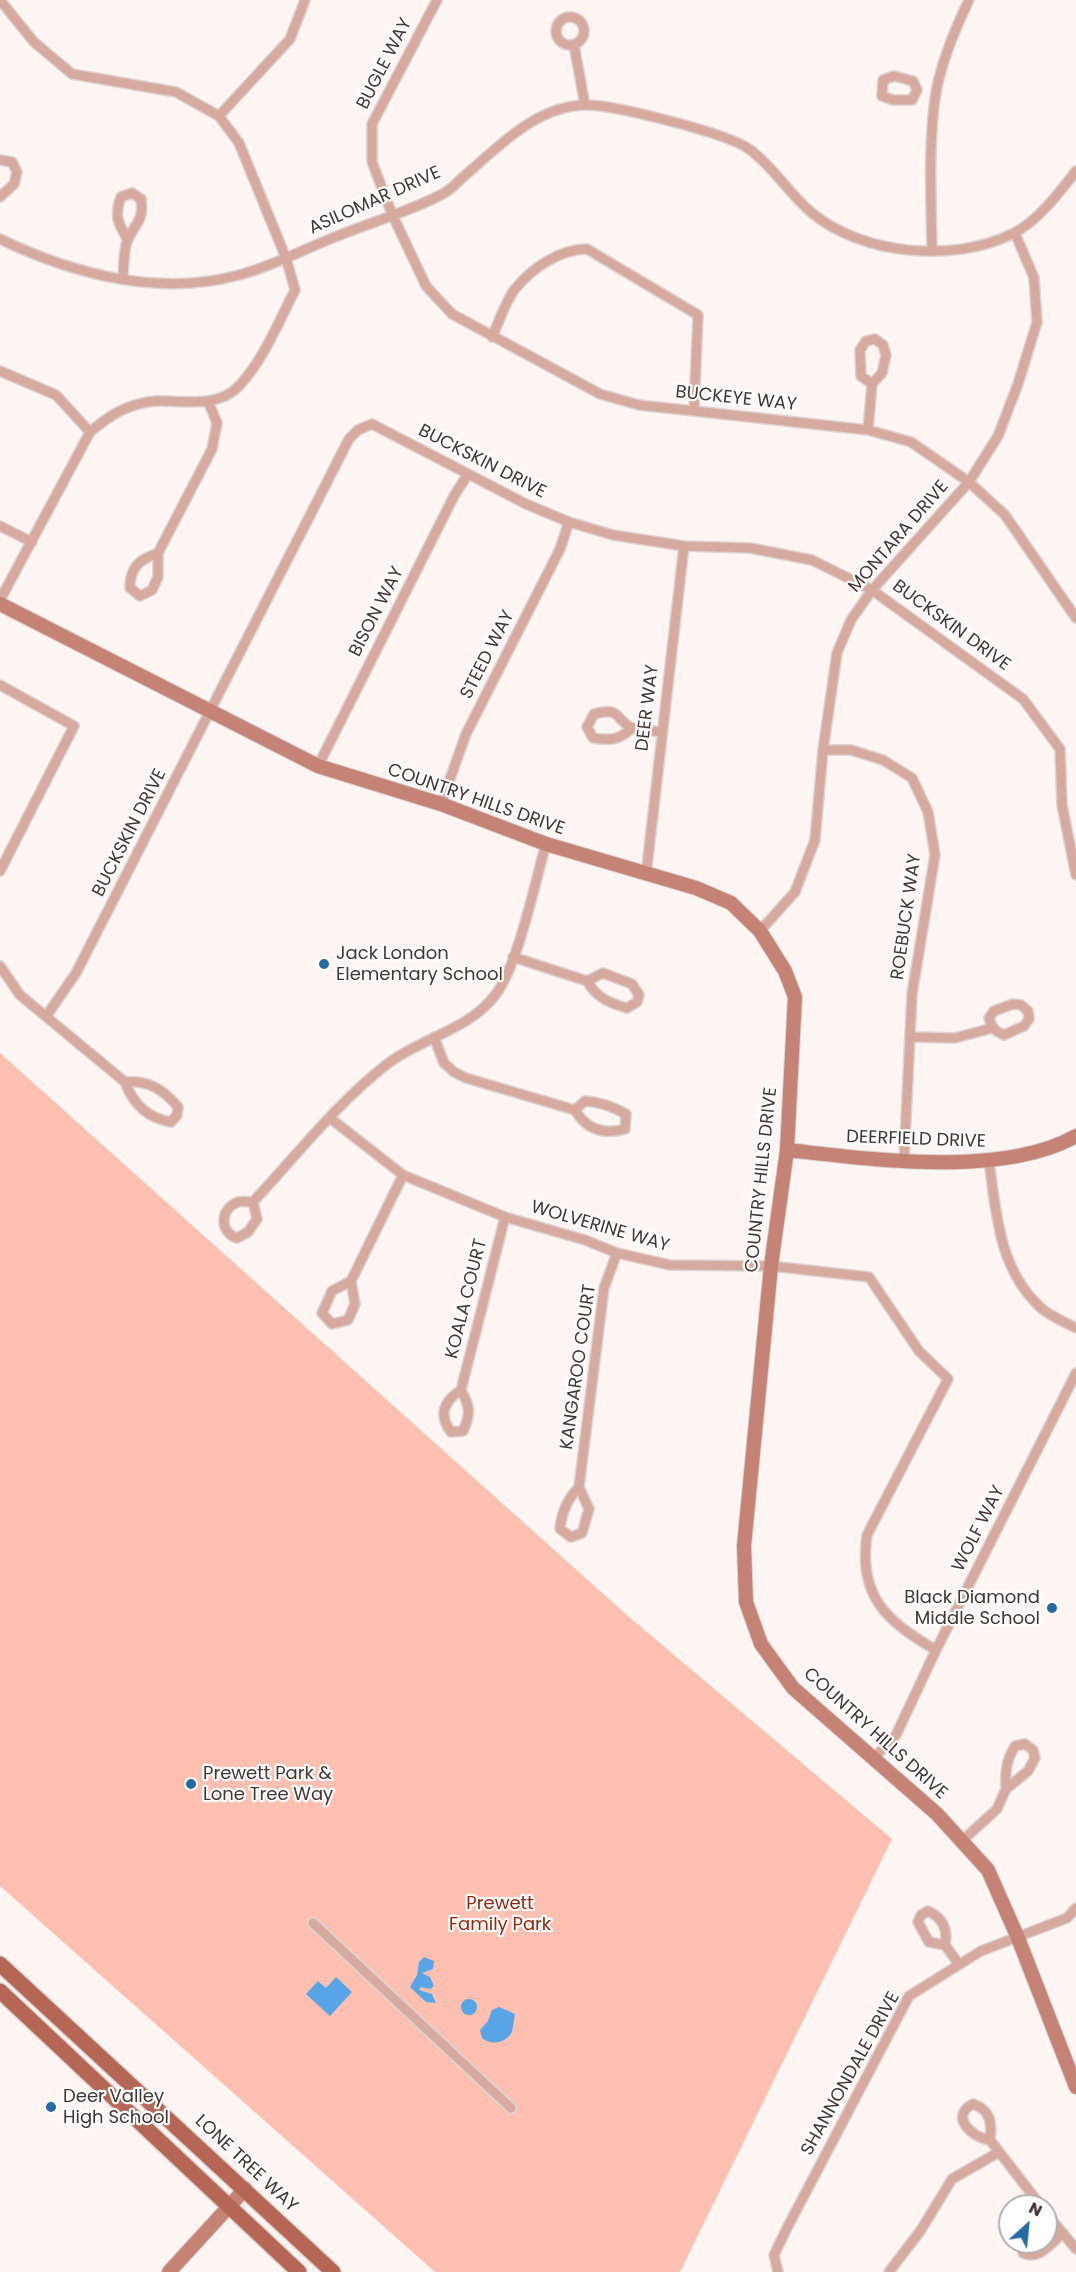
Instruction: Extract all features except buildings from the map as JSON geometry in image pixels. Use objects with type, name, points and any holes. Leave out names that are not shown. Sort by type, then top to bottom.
[{"type":"main road","name":"LONE TREE WAY","points":[[0,1964],[333,2272]]},
{"type":"main road","points":[[0,1991],[299,2272]]},
{"type":"street","points":[[0,0],[34,42],[72,74],[176,92],[219,116],[239,143],[286,258],[294,290],[260,359],[237,388],[208,401],[184,404],[155,401],[134,406],[112,413],[90,432],[0,602]]},
{"type":"street","points":[[219,116],[290,39],[305,0]]},
{"type":"street","name":"BUGLE WAY","points":[[392,214],[372,162],[372,124],[436,0]]},
{"type":"street","points":[[932,249],[931,153],[937,91],[953,34],[969,0]]},
{"type":"street","points":[[574,45],[585,105]]},
{"type":"street","points":[[917,90],[937,91]]},
{"type":"street","name":"ASILOMAR DRIVE","points":[[0,239],[89,274],[170,284],[207,283],[242,274],[286,258],[446,191],[510,136],[544,115],[585,105],[621,109],[730,139],[748,148],[812,213],[849,237],[893,250],[964,250],[1014,233],[1055,198],[1076,171]]},
{"type":"street","points":[[0,160],[12,162],[17,172],[14,184],[0,197]]},
{"type":"street","points":[[123,278],[128,240],[138,226],[142,212],[141,199],[132,194],[121,197],[117,209],[117,223],[128,240]]},
{"type":"street","name":"BUCKEYE WAY","points":[[392,214],[426,286],[452,314],[600,394],[639,405],[868,430],[911,442],[969,482],[1005,515],[1076,618]]},
{"type":"street","name":"MONTARA DRIVE","points":[[760,931],[795,892],[815,840],[823,750],[837,653],[851,620],[872,590],[969,482],[999,436],[1037,322],[1034,278],[1014,233]]},
{"type":"street","points":[[492,337],[514,290],[541,266],[570,249],[587,249],[698,315],[694,410]]},
{"type":"street","points":[[868,430],[872,384],[882,373],[886,355],[883,345],[875,339],[866,341],[860,351],[861,376],[872,384]]},
{"type":"street","points":[[0,371],[56,395],[90,432]]},
{"type":"street","points":[[158,553],[141,559],[133,568],[130,588],[140,596],[152,590],[158,577],[158,553],[212,450],[217,423],[208,401]]},
{"type":"street","name":"BUCKSKIN DRIVE","points":[[47,1015],[76,973],[348,439],[358,429],[372,424],[568,522],[613,535],[684,546],[750,548],[812,560],[872,590],[1023,699],[1060,749],[1062,805],[1076,875]]},
{"type":"street","name":"BISON WAY","points":[[318,766],[454,496],[468,474]]},
{"type":"street","name":"STEED WAY","points":[[441,804],[466,734],[560,549],[568,522]]},
{"type":"street","points":[[0,526],[32,542]]},
{"type":"street","name":"DEER WAY","points":[[646,875],[684,546]]},
{"type":"street","name":"COUNTRY HILLS DRIVE","points":[[0,602],[318,766],[441,804],[546,844],[696,888],[731,903],[760,931],[785,972],[795,997],[787,1150],[771,1266],[744,1546],[746,1602],[761,1644],[793,1688],[963,1840],[988,1870],[1018,1938],[1076,2086]]},
{"type":"street","points":[[0,685],[74,726],[0,871]]},
{"type":"street","points":[[632,728],[622,738],[609,740],[593,738],[588,727],[594,714],[606,711],[618,714],[632,728],[662,732]]},
{"type":"street","name":"ROEBUCK WAY","points":[[823,750],[851,750],[883,760],[912,778],[928,812],[935,855],[912,994],[912,1037],[904,1160]]},
{"type":"street","points":[[253,1202],[330,1118],[388,1063],[469,1019],[497,993],[513,957],[546,844]]},
{"type":"street","points":[[513,957],[587,981],[594,994],[610,1003],[627,1008],[637,1002],[639,995],[632,984],[603,973],[587,981]]},
{"type":"street","points":[[0,966],[20,995],[47,1015],[125,1082],[132,1099],[142,1110],[159,1120],[171,1122],[177,1115],[178,1107],[154,1086],[141,1081],[125,1082]]},
{"type":"street","points":[[912,1037],[955,1038],[992,1028]]},
{"type":"street","points":[[434,1037],[444,1063],[454,1072],[466,1078],[575,1110],[582,1121],[594,1129],[612,1133],[625,1129],[626,1113],[617,1109],[598,1102],[585,1101],[575,1110]]},
{"type":"street","name":"WOLVERINE WAY","points":[[330,1118],[403,1175],[505,1217],[585,1240],[617,1253],[670,1265],[771,1266],[869,1278],[919,1351],[948,1378],[867,1535],[864,1559],[868,1578],[882,1611],[909,1635],[936,1650]]},
{"type":"street","name":"DEERFIELD DRIVE","points":[[787,1150],[904,1160],[989,1161],[1063,1143],[1076,1136]]},
{"type":"street","points":[[989,1161],[997,1224],[1010,1269],[1041,1308],[1076,1328]]},
{"type":"street","points":[[351,1281],[332,1291],[322,1312],[332,1324],[348,1320],[355,1304],[351,1281],[403,1175]]},
{"type":"street","name":"KOALA COURT","points":[[460,1389],[505,1217]]},
{"type":"street","name":"KANGAROO COURT","points":[[579,1487],[568,1499],[562,1513],[560,1529],[571,1537],[582,1533],[589,1509],[579,1487],[604,1288],[617,1253]]},
{"type":"street","name":"WOLF WAY","points":[[873,1759],[896,1735],[936,1650],[1076,1373]]},
{"type":"street","points":[[963,1840],[997,1809],[1006,1789],[1028,1771],[1035,1758],[1033,1750],[1025,1744],[1015,1746],[1008,1757],[1005,1770],[1006,1789]]},
{"type":"street","name":"SHANNONDALE DRIVE","points":[[778,2272],[774,2255],[909,1996],[958,1963],[981,1951],[1067,1918],[1076,1908]]},
{"type":"street","points":[[313,1923],[511,2108]]},
{"type":"street","points":[[945,1945],[958,1963]]},
{"type":"street","points":[[990,2140],[1032,2194]]},
{"type":"street","points":[[889,2272],[921,2230],[952,2179],[999,2152]]},
{"type":"street","points":[[169,2272],[245,2189]]},
{"type":"street","points":[[1058,2228],[1076,2249]]},
{"type":"street","points":[[1058,2237],[1062,2233]]},
{"type":"green space","name":"Prewett Family Park","points":[[0,1053],[629,1617],[892,1839],[680,2272],[435,2272],[0,1886]]},
{"type":"water","points":[[424,1957],[434,1961],[433,1969],[422,1973],[430,1977],[434,1986],[430,1989],[421,1987],[419,1990],[432,1994],[436,2003],[426,2002],[410,1987],[417,1975],[419,1962]]},
{"type":"water","points":[[336,1977],[352,1992],[330,2016],[306,1994],[318,1981],[326,1988]]},
{"type":"water","points":[[469,1999],[475,2001],[477,2007],[475,2013],[469,2015],[463,2013],[461,2007],[463,2001]]},
{"type":"water","points":[[499,2007],[515,2014],[512,2032],[503,2041],[494,2043],[482,2038],[480,2030],[488,2021],[492,2010]]},
{"type":"place","name":"Jack London Elementary School","points":[[324,964]]},
{"type":"place","name":"Black Diamond Middle School","points":[[1052,1608]]},
{"type":"place","name":"Prewett Park & Lone Tree Way","points":[[191,1784]]},
{"type":"place","name":"Deer Valley High School","points":[[51,2107]]}]
